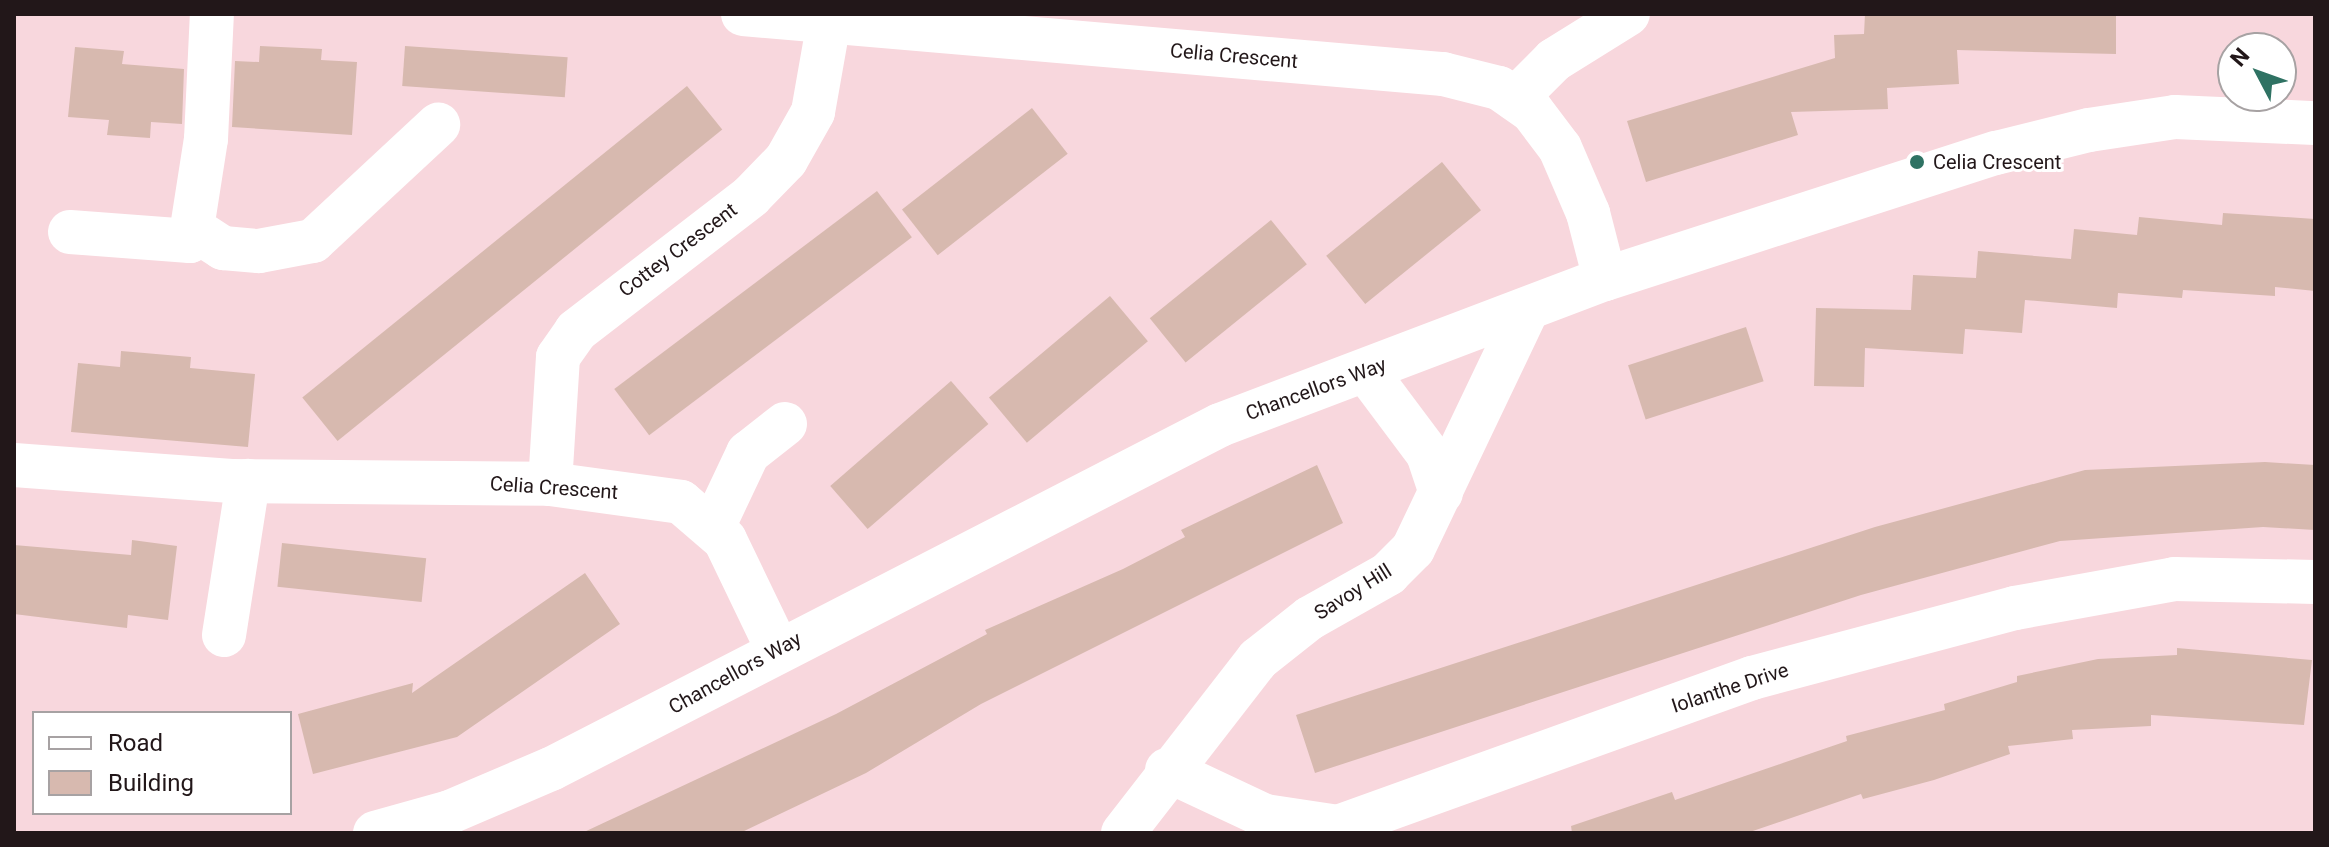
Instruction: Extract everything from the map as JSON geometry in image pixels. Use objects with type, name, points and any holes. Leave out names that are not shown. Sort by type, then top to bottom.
[{"type":"street","points":[[70,232],[190,241],[206,139],[212,14]]},
{"type":"street","name":"Celia Crescent","points":[[743,14],[1443,74],[1499,88],[1515,99],[1560,148],[1588,213],[1605,279]]},
{"type":"street","points":[[1515,99],[1554,60],[1628,14]]},
{"type":"street","name":"Cottey Crescent","points":[[550,484],[558,357],[576,331],[751,196],[786,160],[813,112],[829,21]]},
{"type":"street","name":"Chancellors Way","points":[[375,833],[450,812],[551,769],[777,648],[1220,425],[1526,312],[1605,279],[1996,153],[2089,130],[2175,117],[2315,123]]},
{"type":"street","points":[[192,228],[223,248],[259,251],[313,241],[438,125]]},
{"type":"street","name":"Savoy Hill","points":[[1123,833],[1167,770],[1258,659],[1310,618],[1388,574],[1413,549],[1526,312]]},
{"type":"street","points":[[1366,371],[1428,454],[1441,493]]},
{"type":"street","points":[[714,525],[748,453],[785,424]]},
{"type":"street","name":"Celia Crescent","points":[[14,465],[78,475],[248,481],[550,484],[681,502],[714,525],[777,648]]},
{"type":"street","points":[[224,635],[248,481]]},
{"type":"street","name":"Iolanthe Drive","points":[[1167,770],[1265,816],[1338,827],[1752,678],[2015,608],[2174,579],[2315,582]]},
{"type":"building","points":[[1865,14],[2116,14],[2116,54],[1957,50],[1959,84],[1887,88],[1888,109],[1791,112],[1798,135],[1646,182],[1627,121],[1835,58],[1834,35],[1864,34]]},
{"type":"building","points":[[260,46],[322,49],[321,60],[357,62],[352,135],[232,127],[235,61],[259,62]]},
{"type":"building","points":[[405,46],[568,57],[565,97],[402,86]]},
{"type":"building","points":[[75,47],[124,51],[122,64],[184,69],[182,124],[151,122],[150,138],[107,135],[109,120],[68,117]]},
{"type":"building","points":[[687,86],[722,130],[338,441],[302,398]]},
{"type":"building","points":[[1032,108],[1068,154],[938,255],[902,210]]},
{"type":"building","points":[[1442,162],[1481,210],[1365,304],[1326,256]]},
{"type":"building","points":[[877,191],[912,237],[649,435],[614,389]]},
{"type":"building","points":[[2223,213],[2315,219],[2315,291],[2275,287],[2275,296],[2183,290],[2182,298],[2118,293],[2117,308],[2025,300],[2022,333],[1965,329],[1963,354],[1865,348],[1864,387],[1814,386],[1816,308],[1911,310],[1913,275],[1976,278],[1978,251],[2071,259],[2074,229],[2137,235],[2139,217],[2222,225]]},
{"type":"building","points":[[1271,220],[1307,264],[1186,362],[1150,318]]},
{"type":"building","points":[[1110,296],[1148,341],[1027,443],[989,398]]},
{"type":"building","points":[[1746,327],[1764,381],[1646,420],[1628,365]]},
{"type":"building","points":[[121,351],[191,357],[190,368],[255,374],[248,447],[71,432],[78,363],[120,367]]},
{"type":"building","points":[[951,381],[988,424],[868,529],[830,486]]},
{"type":"building","points":[[2265,462],[2315,465],[2315,530],[2263,527],[2060,541],[1861,595],[1315,773],[1296,715],[1875,527],[2085,470]]},
{"type":"building","points":[[1317,465],[1343,523],[981,704],[866,773],[740,833],[582,833],[836,714],[987,634],[985,630],[1123,569],[1185,537],[1181,530]]},
{"type":"building","points":[[132,540],[177,546],[168,620],[128,615],[127,628],[14,614],[14,545],[131,555]]},
{"type":"building","points":[[282,543],[426,558],[422,602],[277,587]]},
{"type":"building","points":[[585,573],[620,624],[457,737],[313,774],[298,714],[413,683],[412,693]]},
{"type":"building","points":[[2177,648],[2312,660],[2304,725],[2151,715],[2151,726],[2072,730],[2073,739],[2008,746],[2010,754],[1934,780],[1863,799],[1861,794],[1747,833],[1572,833],[1571,826],[1672,792],[1675,800],[1847,741],[1846,736],[1945,710],[1944,704],[2017,682],[2017,676],[2098,659],[2177,655]]},
{"type":"place","name":"Celia Crescent","points":[[1917,162]]}]
